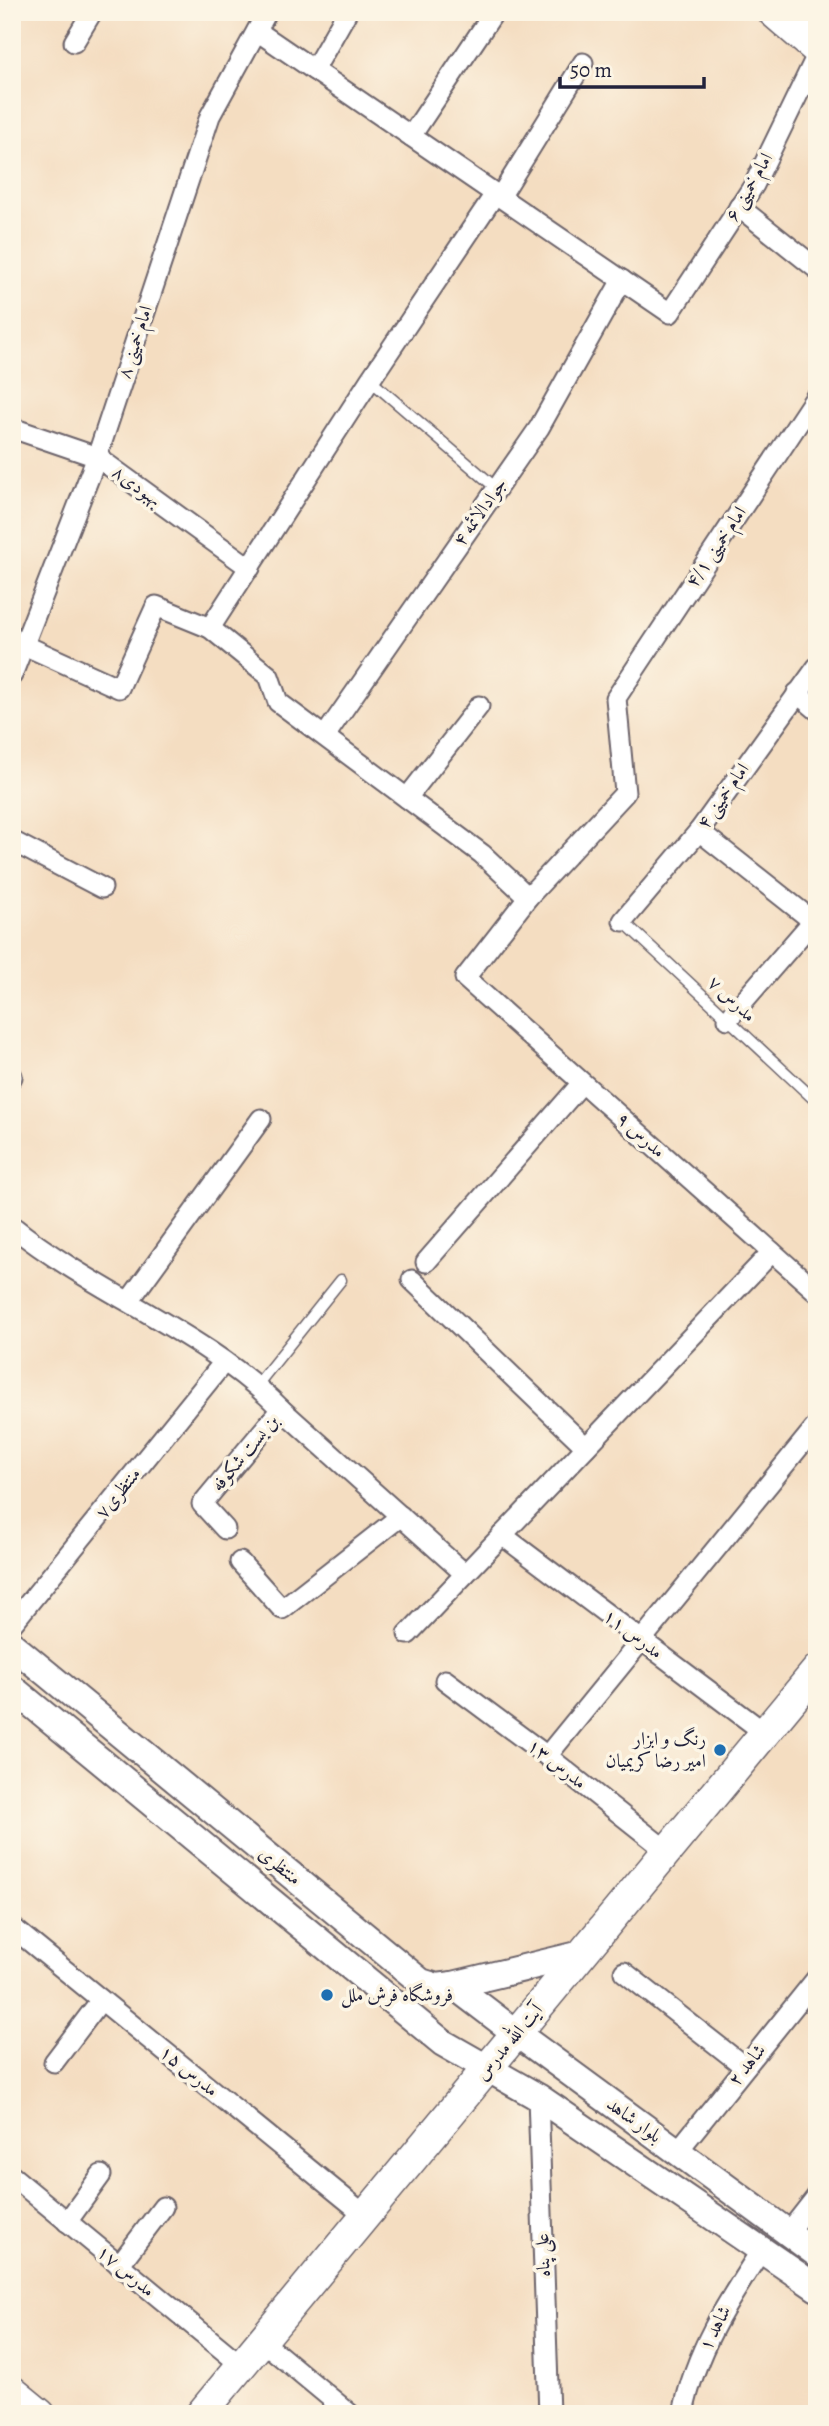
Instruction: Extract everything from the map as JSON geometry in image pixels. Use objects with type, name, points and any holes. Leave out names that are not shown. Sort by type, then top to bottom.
[{"type":"main road","points":[[773,12],[817,50]]},
{"type":"main road","points":[[811,12],[817,17]]},
{"type":"main road","name":"آیت الله مدرس","points":[[201,2414],[817,1670]]},
{"type":"street","points":[[74,42],[92,12]]},
{"type":"street","name":"امام خمینی ۸","points":[[12,676],[97,457],[210,116],[267,12]]},
{"type":"street","points":[[314,70],[347,12]]},
{"type":"street","points":[[411,136],[495,12]]},
{"type":"street","points":[[257,31],[622,280]]},
{"type":"street","name":"امام خمینی ۶","points":[[622,280],[670,313],[754,185],[817,55]]},
{"type":"street","points":[[210,628],[370,380],[498,196],[583,63]]},
{"type":"street","points":[[740,207],[817,269]]},
{"type":"street","name":"جوادالائمه ۴","points":[[325,736],[539,428],[622,280]]},
{"type":"street","name":"امام خمینی ۴/۱","points":[[528,897],[625,793],[616,698],[815,398],[817,400]]},
{"type":"street","name":"بهبودی۸","points":[[12,428],[97,457],[250,568]]},
{"type":"street","points":[[24,645],[119,688],[156,606],[210,628],[269,676],[278,702],[482,854],[528,897]]},
{"type":"street","name":"امام خمینی ۴","points":[[623,920],[699,831],[817,667]]},
{"type":"street","points":[[796,693],[817,710]]},
{"type":"street","points":[[407,798],[479,706]]},
{"type":"street","points":[[699,831],[813,921],[728,1018]]},
{"type":"street","points":[[12,841],[102,888]]},
{"type":"street","name":"مدرس ۹","points":[[528,897],[465,978],[817,1292]]},
{"type":"street","points":[[426,1262],[582,1083]]},
{"type":"street","points":[[129,1301],[261,1119]]},
{"type":"street","points":[[12,1226],[35,1244],[129,1301],[257,1385],[465,1574]]},
{"type":"street","points":[[408,1634],[772,1252]]},
{"type":"street","points":[[412,1280],[586,1447]]},
{"type":"street","name":"منتظری۷","points":[[12,1624],[224,1362]]},
{"type":"street","name":"بن بست شکوفه","points":[[225,1529],[202,1504],[281,1409]]},
{"type":"street","points":[[547,1756],[817,1425]]},
{"type":"street","points":[[240,1562],[282,1609],[401,1516]]},
{"type":"street","name":"مدرس ۱۱","points":[[502,1535],[765,1733]]},
{"type":"street","name":"منتظری","points":[[12,1645],[421,1982],[437,1987],[453,1985],[582,1954]]},
{"type":"street","name":"مدرس ۱۳","points":[[445,1681],[547,1756],[667,1851]]},
{"type":"street","name":"منتظری","points":[[12,1688],[443,2043],[486,2069]]},
{"type":"street","points":[[321,1942],[342,1917]]},
{"type":"street","name":"مدرس ۱۵","points":[[12,1927],[365,2215]]},
{"type":"street","points":[[624,1972],[745,2067]]},
{"type":"street","name":"شاهد ۲","points":[[677,2152],[817,1978]]},
{"type":"street","name":"بلوار شاهد","points":[[453,1985],[817,2254]]},
{"type":"street","points":[[54,2062],[101,2000]]},
{"type":"street","name":"بلوار شاهد","points":[[486,2069],[538,2097],[817,2288]]},
{"type":"street","name":"علی پناه","points":[[538,2097],[549,2414]]},
{"type":"street","points":[[67,2222],[101,2175]]},
{"type":"street","name":"مدرس ۱۷","points":[[12,2176],[241,2365]]},
{"type":"street","points":[[788,2233],[817,2196]]},
{"type":"street","points":[[119,2265],[163,2207]]},
{"type":"street","name":"شاهد ۱","points":[[683,2414],[689,2386],[706,2341],[720,2313],[762,2249]]},
{"type":"street","points":[[261,2340],[350,2414]]},
{"type":"lane","points":[[370,380],[496,488]]},
{"type":"lane","name":"مدرس ۷","points":[[623,920],[817,1102]]},
{"type":"lane","points":[[257,1385],[341,1280]]},
{"type":"place","name":"رنگ و ابزار امیر رضا کریمیان","points":[[720,1750]]},
{"type":"place","name":"فروشگاه فرش ملل","points":[[327,1995]]}]
